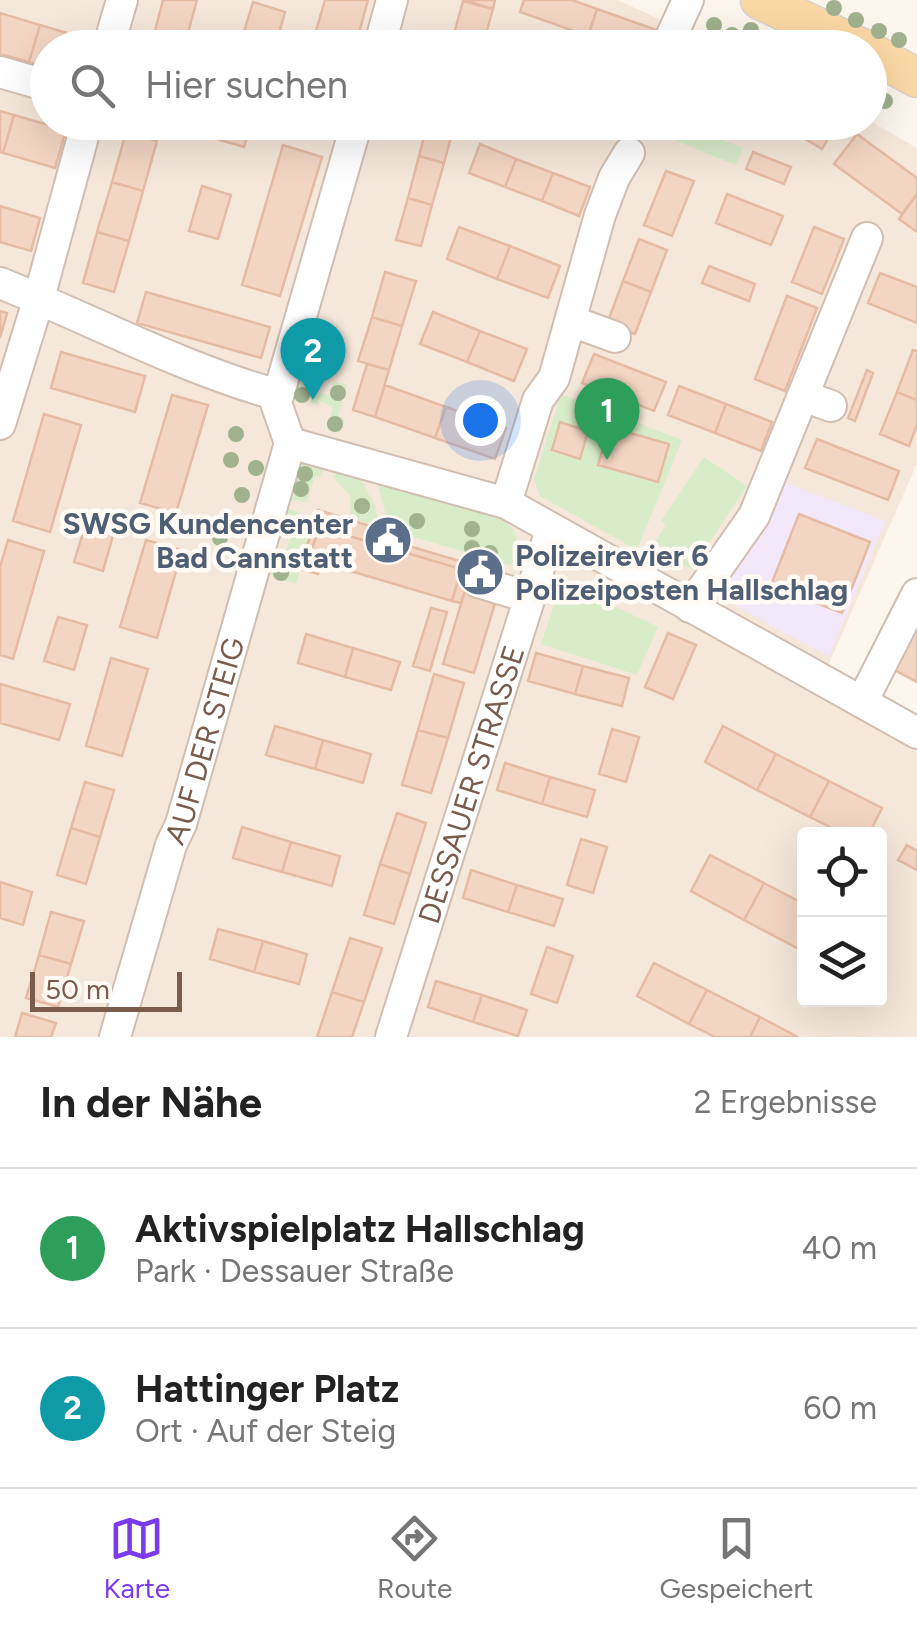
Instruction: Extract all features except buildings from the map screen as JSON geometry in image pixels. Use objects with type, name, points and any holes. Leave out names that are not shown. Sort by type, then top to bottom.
[{"type":"main road","points":[[760,0],[824,30]]},
{"type":"main road","points":[[887,61],[917,78]]},
{"type":"street","points":[[384,30],[392,0]]},
{"type":"street","points":[[674,30],[688,0]]},
{"type":"street","points":[[110,30],[114,2]]},
{"type":"street","points":[[0,72],[30,81]]},
{"type":"street","points":[[0,424],[81,140]]},
{"type":"street","points":[[352,140],[276,403],[290,443],[506,504],[917,732]]},
{"type":"street","points":[[506,504],[538,400],[552,386],[600,215],[629,152]]},
{"type":"street","points":[[690,606],[754,516],[817,401],[867,238]]},
{"type":"street","points":[[0,282],[163,355],[231,382],[278,395]]},
{"type":"street","points":[[571,320],[615,338]]},
{"type":"street","name":"AUF DER STEIG","points":[[115,1037],[193,786],[290,443]]},
{"type":"street","name":"DESSAUER STRASSE","points":[[391,1037],[551,530]]},
{"type":"street","points":[[478,582],[528,597]]},
{"type":"street","points":[[862,702],[917,594]]},
{"type":"shaded area","points":[[0,0],[618,0],[682,30],[30,30],[30,140],[887,140],[887,131],[917,148],[917,464],[819,686],[917,752],[917,1037],[0,1037]]},
{"type":"shaded area","points":[[784,482],[885,521],[829,657],[721,594],[722,584]]},
{"type":"green space","points":[[674,140],[723,140],[743,148],[736,165]]},
{"type":"green space","points":[[302,372],[313,375],[309,390],[329,396],[334,381],[347,385],[338,416],[344,419],[340,433],[326,429],[333,408],[319,400],[318,405],[311,403],[311,399],[295,398]]},
{"type":"green space","points":[[561,394],[682,440],[637,550],[540,496],[534,479]]},
{"type":"green space","points":[[704,457],[747,486],[691,570],[653,545],[666,525],[661,521]]},
{"type":"green space","points":[[308,460],[324,467],[321,477],[315,476],[307,502],[288,500],[295,467]]},
{"type":"green space","points":[[338,468],[359,475],[380,527],[351,518],[350,496],[333,477]]},
{"type":"green space","points":[[377,482],[463,503],[494,515],[516,536],[516,564],[410,536],[387,519]]},
{"type":"green space","points":[[286,508],[300,512],[300,525],[311,529],[296,584],[274,578],[267,568],[268,565],[281,569],[294,523],[281,518]]},
{"type":"green space","points":[[562,581],[658,627],[637,675],[541,644]]},
{"type":"place","name":"Hattinger Platz","points":[[313,400]]},
{"type":"place","name":"Aktivspielplatz Hallschlag","points":[[607,460]]},
{"type":"place","name":"SWSG Kundencenter Bad Cannstatt","points":[[388,540]]},
{"type":"place","name":"Polizeirevier 6 Polizeiposten Hallschlag","points":[[480,572]]}]
